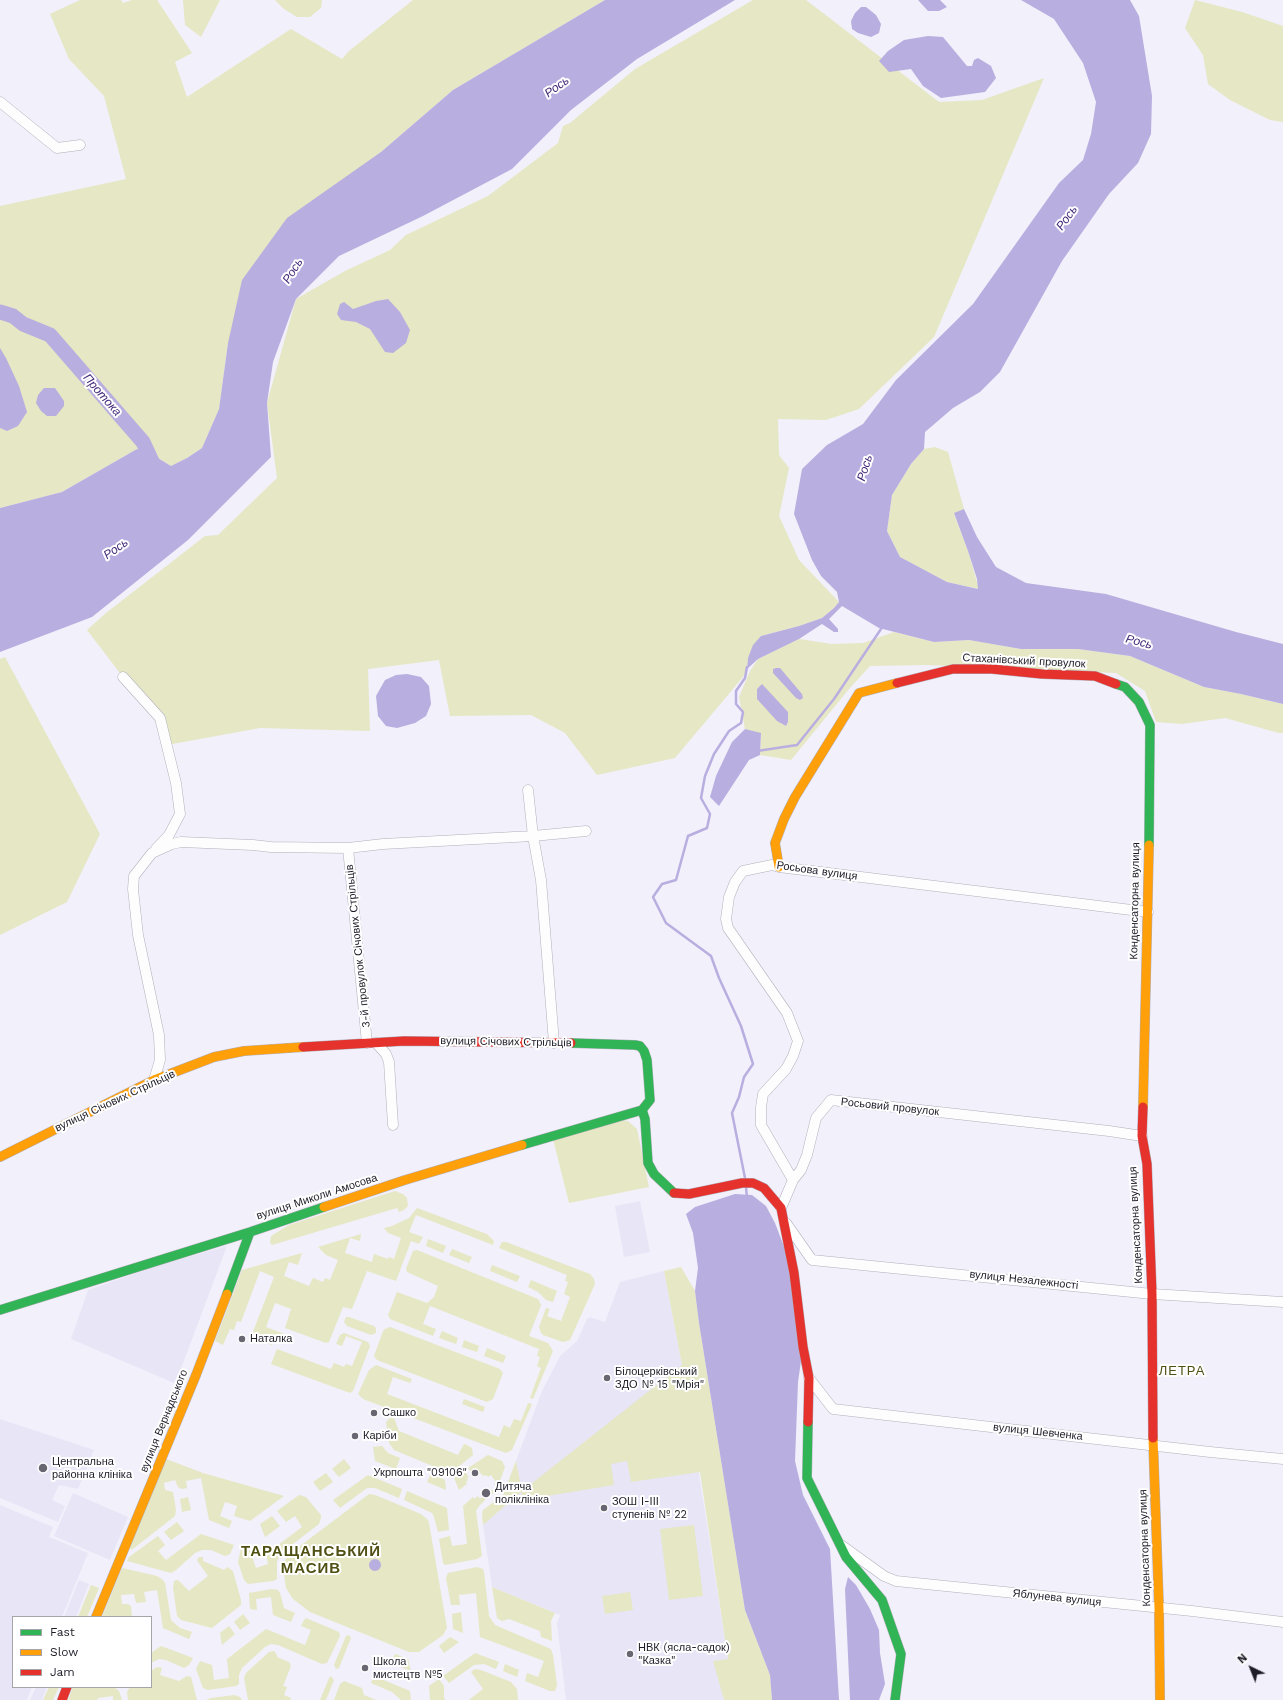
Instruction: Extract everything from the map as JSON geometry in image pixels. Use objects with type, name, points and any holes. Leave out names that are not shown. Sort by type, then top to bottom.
[{"type":"street","points":[[0,102],[57,148],[80,145]]},
{"type":"street","name":"Стаханівський провулок","points":[[779,867],[775,844],[784,819],[795,797],[859,693],[953,669],[992,669],[1042,674],[1095,676],[1125,687],[1139,702],[1150,725]]},
{"type":"street","points":[[123,677],[160,718],[176,783],[180,814],[169,836],[152,853],[134,876],[133,889],[138,935],[159,1035],[160,1060],[154,1080]]},
{"type":"street","name":"Конденсаторна вулиця","points":[[1150,725],[1148,912],[1142,1148],[1147,1164],[1152,1294],[1153,1445],[1159,1608],[1160,1700]]},
{"type":"street","points":[[528,790],[533,836],[541,880],[554,1043]]},
{"type":"street","points":[[152,853],[172,844],[181,842],[271,847],[348,848],[383,844],[533,836],[586,831]]},
{"type":"street","name":"3-й провулок Січових Стрільців","points":[[348,848],[372,1043]]},
{"type":"street","name":"Росьова вулиця","points":[[792,1180],[761,1126],[761,1107],[762,1094],[786,1069],[794,1056],[798,1041],[787,1013],[728,928],[726,919],[728,897],[735,882],[743,871],[772,865],[1148,912]]},
{"type":"street","name":"вулиця Січових Стрільців","points":[[0,1157],[154,1080],[214,1057],[244,1051],[404,1041],[635,1045],[644,1051],[647,1060],[650,1100],[642,1110]]},
{"type":"street","points":[[372,1043],[386,1054],[389,1062],[393,1126]]},
{"type":"street","name":"Росьовий провулок","points":[[781,1208],[792,1180],[801,1170],[807,1155],[816,1118],[831,1100],[1142,1136]]},
{"type":"street","points":[[642,1110],[645,1119],[648,1163],[654,1174],[675,1194],[689,1194],[746,1183],[764,1188],[781,1208],[798,1301],[803,1347],[809,1378],[807,1478],[846,1557],[882,1600],[900,1654],[895,1700]]},
{"type":"street","name":"вулиця Миколи Амосова","points":[[0,1310],[250,1232],[405,1180],[642,1110]]},
{"type":"street","name":"вулиця Незалежності","points":[[784,1222],[812,1260],[1152,1294],[1283,1302]]},
{"type":"street","name":"вулиця Вернадського","points":[[96,1616],[196,1375],[250,1232]]},
{"type":"street","name":"вулиця Шевченка","points":[[809,1378],[832,1409],[1283,1459]]},
{"type":"street","name":"Яблунева вулиця","points":[[841,1545],[884,1576],[896,1581],[1192,1611],[1283,1622]]},
{"type":"street","points":[[62,1700],[67,1688]]},
{"type":"shaded area","points":[[640,1201],[650,1252],[624,1257],[615,1206]]},
{"type":"shaded area","points":[[227,1246],[182,1366],[174,1383],[71,1339],[88,1290],[163,1264]]},
{"type":"shaded area","points":[[664,1271],[682,1365],[728,1659],[714,1661],[724,1700],[566,1700],[557,1623],[560,1615],[492,1587],[483,1525],[521,1491],[516,1461],[542,1391],[560,1356],[577,1341],[587,1319],[590,1317],[605,1322],[620,1282]]},
{"type":"shaded area","name":"Центральна районна клініка","points":[[0,1419],[94,1450],[78,1489],[59,1485],[52,1500],[65,1506],[58,1522],[0,1498]]},
{"type":"shaded area","points":[[73,1493],[128,1517],[110,1560],[54,1536]]},
{"type":"shaded area","points":[[0,1505],[53,1527],[49,1537],[88,1553],[62,1616],[12,1616],[12,1688],[32,1688],[27,1700],[0,1700]]},
{"type":"shaded area","points":[[79,1580],[89,1584],[76,1616],[64,1616]]},
{"type":"shaded area","points":[[36,1688],[47,1688],[42,1700],[30,1700]]},
{"type":"green space","points":[[80,0],[121,0],[123,3],[132,0],[157,0],[192,53],[175,62],[187,97],[291,29],[342,59],[349,51],[413,0],[605,0],[453,90],[381,152],[228,343],[219,409],[202,448],[171,466],[153,455],[137,449],[62,492],[0,508],[0,206],[126,179],[104,96],[69,59],[50,14]]},
{"type":"green space","points":[[183,0],[220,0],[201,37],[185,25]]},
{"type":"green space","points":[[275,0],[322,0],[321,8],[310,17],[297,17],[284,9]]},
{"type":"green space","points":[[753,0],[806,0],[939,102],[982,100],[1044,78],[934,337],[859,409],[826,420],[778,419],[779,455],[789,468],[779,516],[799,560],[839,602],[822,618],[761,636],[748,658],[747,669],[743,677],[675,758],[597,775],[565,733],[531,715],[450,716],[439,660],[368,669],[370,731],[260,728],[167,745],[152,715],[87,630],[106,613],[205,536],[218,535],[277,478],[267,403],[296,299],[345,271],[390,250],[406,235],[488,196],[558,143],[563,126],[570,123],[635,69]]},
{"type":"green space","points":[[1195,0],[1242,12],[1283,26],[1283,122],[1270,120],[1230,100],[1208,84],[1203,55],[1185,28]]},
{"type":"green space","points":[[935,447],[948,452],[964,509],[954,514],[968,551],[979,589],[947,582],[900,557],[887,531],[892,495],[911,464],[924,449]]},
{"type":"green space","points":[[894,632],[934,642],[969,640],[1021,649],[1078,649],[1130,656],[1204,687],[1283,704],[1283,733],[1225,718],[1182,724],[1156,722],[1145,691],[1116,673],[926,665],[870,666],[849,689],[791,760],[760,755],[761,734],[745,729],[739,697],[750,671],[758,659],[799,639],[832,644],[863,643]]},
{"type":"green space","points":[[5,657],[100,834],[67,902],[0,935],[0,659]]},
{"type":"green space","points":[[620,1120],[628,1121],[637,1129],[649,1187],[569,1203],[553,1139]]},
{"type":"green space","points":[[395,1191],[403,1194],[407,1198],[408,1206],[404,1210],[399,1212],[397,1208],[272,1245],[270,1243],[271,1236],[289,1225]]},
{"type":"green space","points":[[417,1208],[487,1234],[494,1241],[493,1245],[416,1215],[409,1232],[423,1237],[419,1244],[411,1241],[396,1281],[367,1271],[352,1309],[343,1307],[329,1342],[326,1343],[285,1328],[291,1309],[275,1303],[266,1327],[292,1337],[290,1340],[276,1335],[272,1345],[251,1337],[274,1277],[260,1271],[241,1322],[237,1321],[234,1330],[230,1329],[223,1345],[215,1341],[242,1270],[302,1253],[298,1265],[289,1262],[284,1276],[309,1286],[313,1278],[323,1282],[325,1278],[330,1280],[338,1260],[326,1255],[318,1247],[361,1234],[360,1241],[350,1238],[345,1253],[372,1262],[374,1254],[388,1259],[389,1257],[394,1259],[401,1238],[388,1233],[384,1228],[409,1218]]},
{"type":"green space","points":[[428,1239],[446,1246],[443,1253],[426,1246]]},
{"type":"green space","points":[[502,1242],[506,1242],[590,1274],[594,1279],[595,1284],[570,1340],[563,1342],[543,1335],[539,1327],[546,1308],[550,1309],[547,1316],[561,1321],[570,1297],[564,1294],[568,1282],[565,1281],[567,1275],[499,1248]]},
{"type":"green space","points":[[452,1249],[472,1257],[469,1263],[449,1255]]},
{"type":"green space","points":[[417,1250],[538,1299],[541,1305],[529,1336],[548,1343],[553,1351],[533,1399],[530,1398],[541,1368],[537,1366],[540,1357],[537,1356],[539,1349],[430,1306],[423,1324],[436,1329],[433,1336],[390,1319],[388,1315],[397,1292],[427,1303],[434,1297],[438,1286],[407,1272],[406,1269],[413,1251]]},
{"type":"green space","points":[[492,1265],[520,1276],[517,1282],[490,1271]]},
{"type":"green space","points":[[681,1267],[695,1291],[745,1610],[770,1675],[772,1700],[724,1700],[713,1661],[728,1659],[700,1472],[631,1482],[627,1461],[611,1464],[614,1485],[523,1500],[521,1492],[483,1525],[483,1510],[503,1495],[516,1461],[522,1491],[682,1365],[664,1271]]},
{"type":"green space","points":[[531,1280],[557,1291],[553,1302],[546,1300],[538,1292],[528,1287]]},
{"type":"green space","points":[[346,1317],[374,1326],[376,1328],[376,1333],[371,1335],[347,1326],[344,1322]]},
{"type":"green space","points":[[390,1327],[500,1369],[503,1373],[493,1399],[487,1402],[377,1360],[374,1356],[383,1331]]},
{"type":"green space","points":[[442,1331],[458,1338],[456,1344],[439,1338]]},
{"type":"green space","points":[[344,1333],[368,1342],[370,1346],[353,1391],[350,1393],[271,1364],[277,1349],[331,1369],[334,1363],[344,1367],[346,1364],[352,1366],[362,1342],[346,1336],[342,1346],[336,1344],[340,1335]]},
{"type":"green space","points":[[464,1340],[479,1346],[477,1352],[462,1347]]},
{"type":"green space","points":[[487,1348],[506,1356],[503,1363],[484,1356]]},
{"type":"green space","points":[[376,1365],[412,1379],[410,1383],[393,1377],[387,1394],[499,1437],[504,1425],[510,1428],[514,1419],[521,1421],[528,1403],[532,1404],[512,1450],[506,1453],[363,1399],[358,1394],[369,1370]]},
{"type":"green space","points":[[464,1399],[485,1407],[483,1412],[462,1404]]},
{"type":"green space","points":[[390,1418],[394,1418],[399,1431],[458,1455],[464,1444],[472,1448],[473,1455],[453,1471],[447,1472],[394,1450],[389,1443],[386,1422]]},
{"type":"green space","points":[[382,1446],[388,1453],[400,1458],[396,1469],[375,1461],[373,1447]]},
{"type":"green space","points":[[488,1455],[502,1461],[505,1467],[496,1492],[493,1494],[488,1493],[496,1487],[494,1484],[496,1482],[491,1475],[488,1477],[486,1475],[483,1476],[481,1473],[479,1475],[476,1471],[473,1474],[468,1468]]},
{"type":"green space","points":[[166,1459],[203,1473],[284,1496],[250,1521],[234,1516],[237,1506],[225,1502],[220,1516],[232,1521],[229,1528],[209,1520],[201,1478],[186,1481],[187,1488],[182,1489],[178,1487],[175,1480],[164,1483],[165,1490],[173,1492],[176,1510],[175,1516],[131,1550],[130,1547]]},
{"type":"green space","points":[[344,1459],[351,1468],[339,1477],[332,1469]]},
{"type":"green space","points":[[464,1471],[469,1477],[467,1478],[467,1484],[459,1490],[454,1478]]},
{"type":"green space","points":[[326,1473],[333,1482],[320,1491],[313,1482]]},
{"type":"green space","points":[[431,1473],[445,1480],[446,1490],[427,1482]]},
{"type":"green space","points":[[368,1475],[402,1489],[399,1498],[375,1488],[367,1488],[340,1508],[333,1500]]},
{"type":"green space","points":[[407,1491],[447,1508],[449,1530],[438,1532],[432,1513],[404,1500]]},
{"type":"green space","points":[[369,1494],[375,1495],[421,1514],[428,1520],[429,1523],[447,1628],[443,1635],[419,1652],[409,1652],[310,1612],[293,1599],[286,1588],[283,1567],[288,1555]]},
{"type":"green space","points":[[299,1495],[306,1497],[321,1515],[319,1524],[280,1554],[277,1562],[277,1579],[273,1581],[248,1584],[244,1580],[238,1562],[241,1548],[250,1551],[256,1568],[268,1564],[266,1554],[302,1527],[295,1516],[286,1522],[277,1511]]},
{"type":"green space","points":[[485,1495],[485,1500],[476,1511],[482,1556],[477,1559],[445,1565],[443,1563],[439,1539],[450,1536],[452,1546],[467,1544],[463,1506],[473,1497],[474,1499],[478,1496],[480,1499]]},
{"type":"green space","points":[[188,1497],[191,1510],[182,1512],[180,1499]]},
{"type":"green space","points":[[272,1516],[280,1526],[265,1537],[260,1524]]},
{"type":"green space","points":[[177,1522],[184,1531],[171,1540],[164,1532]]},
{"type":"green space","points":[[694,1525],[703,1596],[669,1600],[660,1529]]},
{"type":"green space","points":[[201,1534],[234,1545],[230,1554],[225,1556],[211,1550],[202,1550],[195,1553],[171,1573],[127,1561],[129,1557],[158,1536],[165,1545],[158,1551],[166,1560]]},
{"type":"green space","points":[[199,1557],[203,1557],[203,1561],[224,1570],[227,1567],[233,1571],[241,1600],[241,1605],[212,1628],[181,1620],[177,1616],[173,1587],[174,1581],[178,1580],[189,1591],[208,1576],[197,1560]]},
{"type":"green space","points":[[477,1567],[483,1569],[484,1572],[489,1616],[495,1625],[551,1649],[557,1685],[555,1691],[550,1691],[525,1681],[527,1673],[538,1677],[544,1661],[480,1637],[476,1593],[459,1595],[460,1605],[451,1605],[446,1578],[448,1573]]},
{"type":"green space","points":[[122,1568],[157,1576],[163,1580],[165,1583],[171,1620],[180,1628],[192,1632],[189,1639],[163,1628],[157,1590],[144,1592],[146,1602],[136,1603],[134,1594],[121,1595],[122,1604],[128,1604],[131,1606],[132,1616],[102,1616]]},
{"type":"green space","points":[[91,1585],[99,1588],[87,1616],[78,1616]]},
{"type":"green space","points":[[492,1587],[555,1613],[551,1621],[552,1641],[541,1637],[540,1631],[509,1619],[502,1621],[497,1618]]},
{"type":"green space","points":[[272,1589],[278,1590],[280,1593],[284,1608],[295,1613],[291,1622],[273,1615],[271,1597],[256,1599],[257,1610],[250,1609],[249,1593]]},
{"type":"green space","points":[[630,1592],[633,1610],[605,1614],[602,1596]]},
{"type":"green space","points":[[461,1612],[463,1633],[453,1629],[452,1614]]},
{"type":"green space","points":[[243,1614],[250,1623],[240,1630],[234,1622]]},
{"type":"green space","points":[[306,1618],[339,1632],[340,1636],[327,1663],[322,1664],[278,1645],[271,1644],[265,1647],[242,1668],[239,1675],[239,1684],[236,1686],[208,1690],[203,1688],[196,1669],[200,1661],[212,1665],[214,1680],[229,1678],[227,1659],[266,1629],[305,1645],[311,1630],[301,1626]]},
{"type":"green space","points":[[229,1626],[235,1634],[222,1645],[220,1633]]},
{"type":"green space","points":[[349,1635],[351,1638],[339,1668],[336,1669],[334,1665],[346,1636]]},
{"type":"green space","points":[[450,1637],[459,1642],[444,1653],[439,1646]]},
{"type":"green space","points":[[161,1646],[193,1658],[189,1665],[184,1668],[166,1660],[159,1659],[152,1662],[152,1652]]},
{"type":"green space","points":[[274,1651],[277,1657],[289,1662],[291,1666],[283,1686],[287,1687],[284,1695],[291,1698],[290,1700],[248,1700],[244,1678],[246,1673],[269,1652]]},
{"type":"green space","points":[[475,1653],[499,1662],[496,1669],[484,1664],[474,1665],[449,1683],[443,1676]]},
{"type":"green space","points":[[395,1654],[408,1659],[411,1671],[391,1663]]},
{"type":"green space","points":[[505,1664],[519,1670],[517,1677],[503,1671]]},
{"type":"green space","points":[[157,1667],[162,1668],[160,1675],[179,1681],[187,1676],[191,1677],[197,1700],[128,1700],[127,1692],[129,1688],[152,1688],[152,1670]]},
{"type":"green space","points":[[475,1669],[511,1682],[517,1689],[518,1700],[469,1700],[483,1689],[471,1672]]},
{"type":"green space","points":[[331,1676],[334,1680],[326,1700],[320,1700],[329,1678]]},
{"type":"green space","points":[[374,1676],[410,1691],[411,1700],[401,1700],[392,1692],[371,1683]]},
{"type":"green space","points":[[439,1679],[444,1686],[445,1700],[430,1700],[429,1686]]},
{"type":"green space","points":[[344,1681],[362,1688],[364,1695],[376,1700],[334,1700],[340,1684]]},
{"type":"green space","points":[[49,1688],[59,1688],[53,1700],[43,1700]]},
{"type":"green space","points":[[73,1688],[115,1688],[119,1691],[122,1700],[113,1700],[113,1696],[98,1698],[97,1700],[68,1700]]},
{"type":"green space","points":[[234,1695],[240,1697],[242,1700],[206,1700],[211,1698]]},
{"type":"water","name":"Рось","points":[[605,0],[735,0],[637,59],[571,110],[512,169],[423,216],[339,256],[296,299],[273,362],[267,403],[271,457],[188,540],[92,617],[0,652],[0,508],[62,492],[137,449],[153,455],[171,466],[202,448],[219,409],[228,343],[242,280],[287,218],[381,152],[453,90]]},
{"type":"water","points":[[918,0],[940,0],[947,7],[939,11],[928,11]]},
{"type":"water","name":"Рось","points":[[1021,0],[1130,0],[1139,16],[1152,96],[1151,134],[1138,163],[1109,194],[1062,261],[1000,372],[980,392],[953,408],[925,432],[924,449],[911,464],[892,495],[887,531],[900,557],[947,582],[978,589],[977,579],[954,513],[964,509],[977,537],[996,567],[1026,583],[1106,594],[1236,632],[1283,644],[1283,704],[1204,687],[1130,656],[1078,649],[1021,649],[969,640],[934,642],[879,628],[842,606],[829,619],[838,629],[838,632],[834,632],[822,624],[799,639],[758,659],[747,669],[748,658],[753,645],[761,636],[822,618],[839,602],[837,592],[821,576],[812,560],[794,514],[802,469],[827,445],[863,424],[896,380],[973,304],[1059,183],[1083,160],[1091,134],[1096,102],[1083,63],[1054,19]]},
{"type":"water","points":[[861,7],[866,7],[876,15],[881,24],[879,33],[871,37],[858,33],[852,29],[851,21],[855,13]]},
{"type":"water","points":[[928,36],[943,37],[967,66],[972,66],[974,60],[978,58],[991,66],[996,78],[985,92],[941,98],[923,86],[911,69],[889,72],[879,61],[888,51],[904,40]]},
{"type":"water","points":[[388,299],[400,312],[410,330],[406,343],[393,353],[385,352],[370,329],[356,322],[341,320],[337,314],[340,304],[344,302],[353,309],[376,301]]},
{"type":"water","points":[[0,348],[19,386],[27,412],[18,426],[7,431],[0,428]]},
{"type":"water","points":[[44,388],[55,388],[64,401],[64,406],[56,416],[47,416],[41,411],[36,403],[38,395]]},
{"type":"water","points":[[780,668],[802,694],[803,698],[800,700],[796,698],[773,673],[773,669]]},
{"type":"water","points":[[407,674],[421,677],[429,686],[431,704],[426,716],[415,723],[397,728],[386,726],[378,716],[376,696],[385,680],[396,675]]},
{"type":"water","points":[[762,684],[788,712],[788,722],[786,726],[777,721],[757,699],[757,689]]},
{"type":"water","points":[[745,729],[761,733],[760,755],[749,760],[719,806],[710,797],[716,776],[732,742]]},
{"type":"water","points":[[735,1194],[752,1195],[766,1206],[775,1223],[794,1273],[803,1347],[798,1382],[795,1461],[803,1495],[830,1549],[839,1700],[772,1700],[770,1675],[745,1610],[699,1323],[695,1291],[698,1268],[693,1233],[686,1214],[695,1207]]},
{"type":"water","points":[[373,1559],[377,1559],[381,1565],[377,1571],[373,1571],[369,1567],[369,1563]]},
{"type":"water","points":[[848,1577],[856,1585],[870,1609],[879,1630],[880,1653],[885,1684],[879,1700],[850,1700],[845,1589]]},
{"type":"waterway","name":"Протока","points":[[0,312],[13,316],[23,324],[50,335],[143,442],[155,468],[158,470]]},
{"type":"waterway","points":[[757,751],[797,745],[834,699],[883,626]]},
{"type":"waterway","points":[[745,1178],[732,1113],[739,1097],[744,1077],[753,1064],[741,1026],[719,978],[711,956],[666,923],[653,897],[662,884],[676,880],[688,836],[707,828],[710,814],[701,798],[705,776],[714,754],[729,731],[741,723],[743,712],[736,704],[736,691],[745,678],[747,667]]},
{"type":"waterway","points":[[746,1187],[747,1198]]},
{"type":"traffic: fast","points":[[1116,684],[1125,687],[1139,702],[1150,725],[1149,845]]},
{"type":"traffic: fast","points":[[571,1043],[635,1045],[640,1046],[644,1051],[647,1060],[650,1100],[642,1110],[645,1119],[648,1163],[654,1174],[674,1193]]},
{"type":"traffic: fast","points":[[522,1145],[642,1110]]},
{"type":"traffic: fast","points":[[0,1310],[250,1232],[324,1207]]},
{"type":"traffic: fast","points":[[227,1294],[250,1232]]},
{"type":"traffic: fast","points":[[808,1422],[807,1478],[846,1557],[882,1600],[901,1654],[895,1700]]},
{"type":"traffic: slow","points":[[779,867],[775,843],[784,819],[795,797],[859,693],[897,683]]},
{"type":"traffic: slow","points":[[1143,1107],[1149,845]]},
{"type":"traffic: slow","points":[[0,1157],[154,1080],[214,1057],[244,1051],[303,1047]]},
{"type":"traffic: slow","points":[[324,1207],[405,1180],[522,1145]]},
{"type":"traffic: slow","points":[[96,1616],[196,1375],[227,1294]]},
{"type":"traffic: slow","points":[[1153,1438],[1159,1608],[1160,1700]]},
{"type":"traffic: jam","points":[[897,683],[953,669],[992,669],[1042,674],[1095,676],[1116,684]]},
{"type":"traffic: jam","points":[[303,1047],[404,1041],[571,1043]]},
{"type":"traffic: jam","points":[[1143,1107],[1142,1136],[1147,1164],[1152,1294],[1153,1438]]},
{"type":"traffic: jam","points":[[674,1193],[689,1194],[742,1183],[753,1183],[764,1188],[781,1208],[794,1273],[803,1347],[809,1378],[808,1422]]},
{"type":"traffic: jam","points":[[62,1700],[67,1688]]},
{"type":"place","name":"Наталка","points":[[242,1339]]},
{"type":"place","name":"Білоцерківський ЗДО № 15 \"Мрія\"","points":[[607,1378]]},
{"type":"place","name":"Сашко","points":[[374,1413]]},
{"type":"place","name":"Каріби","points":[[355,1436]]},
{"type":"place","name":"Центральна районна клініка","points":[[43,1468]]},
{"type":"place","name":"Укрпошта \"09106\"","points":[[475,1473]]},
{"type":"place","name":"Дитяча поліклініка","points":[[486,1493]]},
{"type":"place","name":"ЗОШ І-ІІІ ступенів № 22","points":[[604,1508]]},
{"type":"place","name":"НВК (ясла-садок) \"Казка\"","points":[[630,1654]]},
{"type":"place","name":"Школа мистецтв №5","points":[[365,1668]]},
{"type":"district","name":"ЛЕТРА","points":[[1182,1371]]},
{"type":"district","name":"ТАРАЩАНСЬКИЙ МАСИВ","points":[[311,1560]]}]
